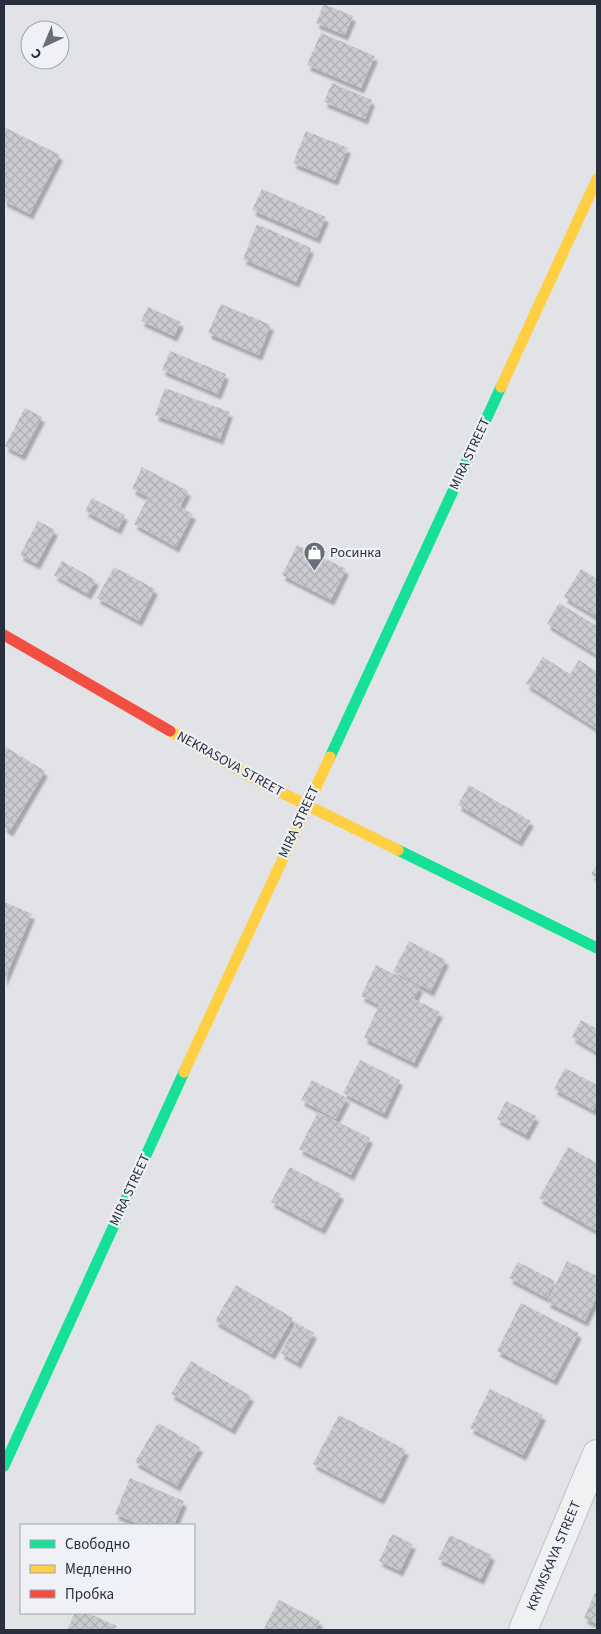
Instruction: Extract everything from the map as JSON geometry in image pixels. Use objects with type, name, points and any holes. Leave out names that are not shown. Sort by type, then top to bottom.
[{"type":"street","name":"MIRA STREET","points":[[4,1466],[597,179]]},
{"type":"street","name":"NEKRASOVA STREET","points":[[4,635],[258,781],[597,948]]},
{"type":"street","name":"KRYMSKAYA STREET","points":[[523,1630],[597,1454]]},
{"type":"building","points":[[324,4],[353,16],[345,35],[316,23]]},
{"type":"building","points":[[321,33],[375,56],[361,88],[307,65]]},
{"type":"building","points":[[332,83],[372,100],[365,119],[324,102]]},
{"type":"building","points":[[4,127],[60,155],[30,214],[4,201]]},
{"type":"building","points":[[306,131],[348,148],[335,180],[293,163]]},
{"type":"building","points":[[262,189],[326,217],[317,238],[252,210]]},
{"type":"building","points":[[257,224],[311,248],[296,282],[243,259]]},
{"type":"building","points":[[221,304],[271,325],[259,355],[208,333]]},
{"type":"building","points":[[148,307],[181,322],[174,336],[141,321]]},
{"type":"building","points":[[170,351],[226,374],[218,394],[162,370]]},
{"type":"building","points":[[165,388],[230,412],[220,439],[155,415]]},
{"type":"building","points":[[25,408],[42,417],[22,455],[5,446]]},
{"type":"building","points":[[142,467],[188,491],[180,507],[193,514],[176,547],[134,524],[148,497],[132,489]]},
{"type":"building","points":[[92,498],[125,515],[118,529],[85,511]]},
{"type":"building","points":[[38,521],[55,530],[37,564],[20,555]]},
{"type":"building","name":"Росинка","points":[[297,545],[346,569],[331,600],[282,575]]},
{"type":"building","points":[[62,561],[96,580],[88,594],[54,575]]},
{"type":"building","points":[[114,567],[155,589],[139,621],[97,598]]},
{"type":"building","points":[[581,569],[597,579],[597,617],[564,597]]},
{"type":"building","points":[[559,603],[597,626],[597,655],[547,624]]},
{"type":"building","points":[[543,657],[570,674],[579,660],[597,672],[597,729],[526,684]]},
{"type":"building","points":[[4,746],[45,771],[10,831],[4,827]]},
{"type":"building","points":[[469,785],[531,821],[519,841],[458,805]]},
{"type":"building","points":[[597,864],[597,878],[591,874]]},
{"type":"building","points":[[4,902],[32,914],[4,981]]},
{"type":"building","points":[[409,941],[446,960],[431,991],[393,972]]},
{"type":"building","points":[[376,965],[420,987],[414,999],[440,1012],[414,1063],[364,1038],[379,1005],[361,996]]},
{"type":"building","points":[[581,1020],[597,1029],[597,1052],[572,1037]]},
{"type":"building","points":[[360,1060],[400,1080],[384,1114],[343,1093]]},
{"type":"building","points":[[565,1068],[597,1085],[597,1102],[593,1110],[554,1089]]},
{"type":"building","points":[[312,1080],[347,1098],[336,1119],[301,1100]]},
{"type":"building","points":[[506,1101],[536,1116],[526,1135],[497,1119]]},
{"type":"building","points":[[318,1112],[370,1138],[351,1175],[299,1149]]},
{"type":"building","points":[[568,1147],[597,1163],[597,1231],[539,1198]]},
{"type":"building","points":[[290,1167],[341,1194],[322,1229],[271,1202]]},
{"type":"building","points":[[567,1261],[597,1276],[597,1296],[585,1321],[547,1302]]},
{"type":"building","points":[[518,1262],[555,1281],[547,1298],[509,1278]]},
{"type":"building","points":[[236,1285],[293,1318],[272,1354],[215,1321]]},
{"type":"building","points":[[521,1303],[579,1333],[554,1380],[497,1351]]},
{"type":"building","points":[[297,1323],[314,1333],[298,1363],[281,1353]]},
{"type":"building","points":[[191,1361],[251,1396],[232,1429],[171,1394]]},
{"type":"building","points":[[490,1389],[543,1415],[523,1455],[470,1428]]},
{"type":"building","points":[[339,1415],[406,1450],[381,1499],[313,1464]]},
{"type":"building","points":[[158,1423],[200,1447],[177,1486],[135,1462]]},
{"type":"building","points":[[130,1478],[184,1501],[174,1524],[139,1524],[115,1514]]},
{"type":"building","points":[[392,1534],[413,1544],[400,1571],[379,1561]]},
{"type":"building","points":[[450,1535],[492,1555],[481,1579],[438,1559]]},
{"type":"building","points":[[595,1593],[597,1594],[597,1624],[584,1618]]},
{"type":"building","points":[[279,1600],[320,1621],[315,1630],[263,1630]]},
{"type":"building","points":[[75,1614],[90,1614],[117,1626],[115,1630],[67,1630]]},
{"type":"traffic: fast","points":[[330,757],[501,387]]},
{"type":"traffic: fast","points":[[398,850],[597,948]]},
{"type":"traffic: fast","points":[[4,1466],[184,1072]]},
{"type":"traffic: slow","points":[[501,387],[597,179]]},
{"type":"traffic: slow","points":[[170,731],[258,781],[398,850]]},
{"type":"traffic: slow","points":[[184,1072],[330,757]]},
{"type":"traffic: jam","points":[[4,635],[170,731]]},
{"type":"place","name":"Росинка","points":[[314,572]]}]
